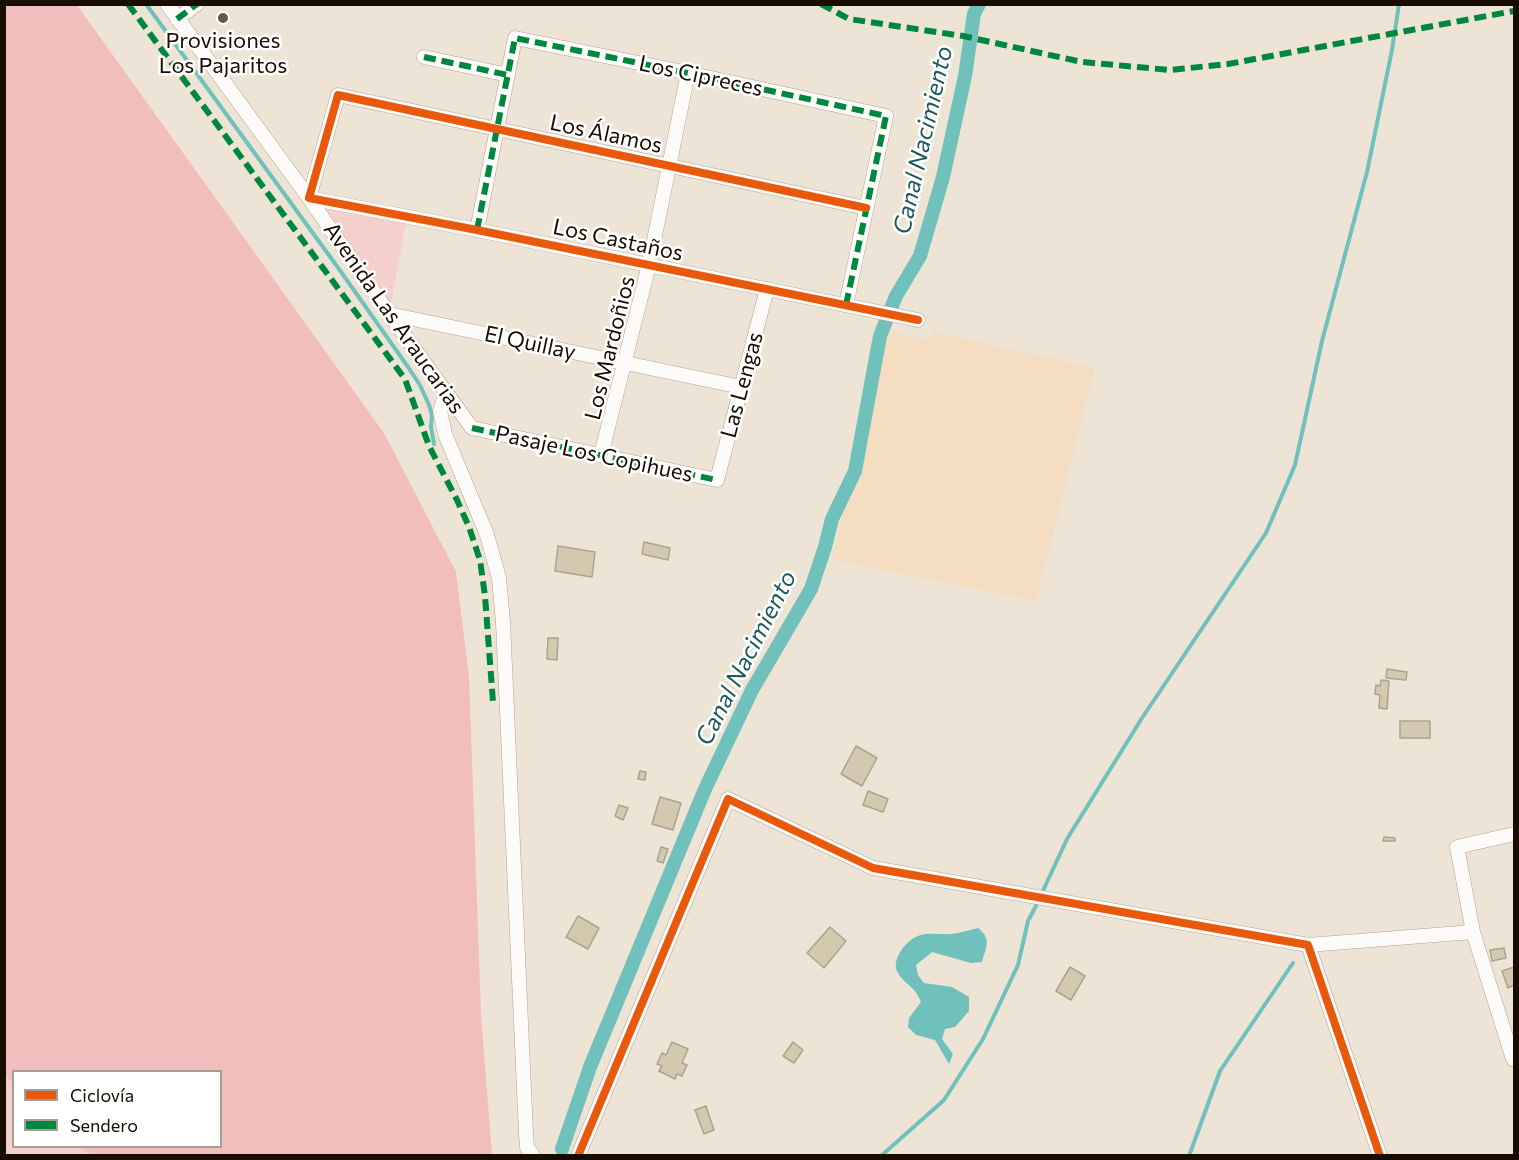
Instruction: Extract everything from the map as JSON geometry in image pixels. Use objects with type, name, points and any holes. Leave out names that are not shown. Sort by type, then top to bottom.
[{"type":"street","name":"Avenida Las Araucarias","points":[[167,4],[309,198],[389,314],[472,428]]},
{"type":"street","points":[[177,19],[197,4]]},
{"type":"street","name":"Los Cipreces","points":[[508,75],[515,38],[886,116],[866,208]]},
{"type":"street","points":[[424,57],[508,75],[477,230]]},
{"type":"street","name":"Los Mardoñios","points":[[601,455],[649,265],[688,73]]},
{"type":"street","name":"Los Álamos","points":[[309,198],[338,95],[866,208]]},
{"type":"street","name":"Los Castaños","points":[[309,198],[918,320]]},
{"type":"street","points":[[846,305],[866,208]]},
{"type":"street","name":"Las Lengas","points":[[717,480],[767,289]]},
{"type":"street","name":"El Quillay","points":[[389,314],[741,387]]},
{"type":"street","points":[[446,393],[440,411],[445,434],[487,535],[499,578],[503,622],[526,1134],[527,1148],[533,1155]]},
{"type":"street","name":"Pasaje Los Copihues","points":[[472,428],[717,480]]},
{"type":"street","points":[[578,1155],[728,799],[873,868],[1308,945],[1473,932]]},
{"type":"street","points":[[1513,1059],[1473,932],[1457,847],[1515,834]]},
{"type":"street","points":[[1308,945],[1380,1155]]},
{"type":"shaded area","points":[[4,5],[77,5],[384,433],[456,572],[469,677],[481,1014],[492,1155],[90,1155],[81,1148],[222,1148],[222,1070],[12,1070],[12,1083],[5,1076]]},
{"type":"shaded area","points":[[321,205],[406,222],[391,304]]},
{"type":"shaded area","points":[[884,331],[931,340],[933,332],[1095,368],[1036,601],[832,560]]},
{"type":"shaded area","points":[[4,1076],[12,1083],[12,1148],[81,1148],[90,1155],[5,1155]]},
{"type":"water","points":[[978,928],[986,940],[982,962],[971,963],[932,952],[916,965],[918,975],[924,983],[952,987],[969,997],[969,1011],[955,1027],[945,1029],[942,1039],[953,1054],[949,1064],[935,1040],[916,1035],[908,1027],[909,1018],[921,1002],[916,992],[898,973],[896,963],[900,951],[913,938],[930,934],[951,934]]},
{"type":"building","points":[[644,542],[670,548],[668,560],[642,554]]},
{"type":"building","points":[[558,546],[595,552],[592,577],[555,571]]},
{"type":"building","points":[[548,638],[558,638],[557,660],[547,659]]},
{"type":"building","points":[[1387,669],[1407,672],[1406,680],[1386,678]]},
{"type":"building","points":[[1381,680],[1389,681],[1387,709],[1379,708],[1380,695],[1375,694],[1376,685],[1380,686]]},
{"type":"building","points":[[1400,721],[1430,721],[1430,738],[1400,738]]},
{"type":"building","points":[[856,746],[877,758],[862,786],[841,774]]},
{"type":"building","points":[[640,771],[646,772],[645,780],[638,779]]},
{"type":"building","points":[[868,791],[888,799],[883,812],[863,805]]},
{"type":"building","points":[[660,797],[681,803],[673,830],[652,824]]},
{"type":"building","points":[[619,805],[628,808],[623,820],[615,816]]},
{"type":"building","points":[[1384,837],[1395,838],[1395,841],[1383,841]]},
{"type":"building","points":[[661,847],[668,849],[663,863],[657,861]]},
{"type":"building","points":[[578,916],[599,928],[588,949],[566,937]]},
{"type":"building","points":[[830,927],[846,941],[824,968],[807,953]]},
{"type":"building","points":[[1504,948],[1506,958],[1492,961],[1490,950]]},
{"type":"building","points":[[1070,967],[1085,976],[1071,1000],[1056,991]]},
{"type":"building","points":[[1514,967],[1514,985],[1508,988],[1502,971]]},
{"type":"building","points":[[672,1042],[688,1049],[682,1063],[687,1065],[682,1076],[677,1074],[675,1079],[659,1071],[662,1066],[657,1064],[662,1053],[666,1055]]},
{"type":"building","points":[[793,1042],[803,1050],[794,1063],[783,1056]]},
{"type":"building","points":[[706,1106],[714,1130],[704,1134],[695,1110]]},
{"type":"waterway","points":[[146,4],[339,269],[420,385],[432,415],[431,427],[434,444]]},
{"type":"waterway","name":"Canal Nacimiento","points":[[562,1149],[590,1067],[705,789],[752,690],[811,589],[832,519],[855,471],[880,336],[896,296],[920,256],[943,177],[965,76],[974,14],[979,4]]},
{"type":"waterway","points":[[1041,895],[1067,839],[1142,718],[1266,533],[1295,465],[1322,341],[1367,172],[1399,4]]},
{"type":"waterway","points":[[881,1156],[944,1100],[983,1039],[1018,965],[1028,921],[1038,902]]},
{"type":"waterway","points":[[1189,1156],[1220,1071],[1293,963]]},
{"type":"marked path","points":[[128,4],[405,379],[429,446],[457,500],[480,560],[493,702]]},
{"type":"marked path","points":[[177,19],[197,4]]},
{"type":"marked path","points":[[821,4],[849,19],[963,36],[1082,62],[1170,70],[1228,64],[1514,11]]},
{"type":"marked path","points":[[477,230],[515,38],[688,73],[886,116],[846,305]]},
{"type":"marked path","points":[[424,57],[508,75]]},
{"type":"marked path","points":[[472,428],[717,480]]},
{"type":"cycle path","points":[[866,208],[338,95],[309,198],[918,320]]},
{"type":"cycle path","points":[[578,1156],[728,799],[873,868],[1308,945],[1380,1156]]},
{"type":"place","name":"Provisiones Los Pajaritos","points":[[223,18]]}]
